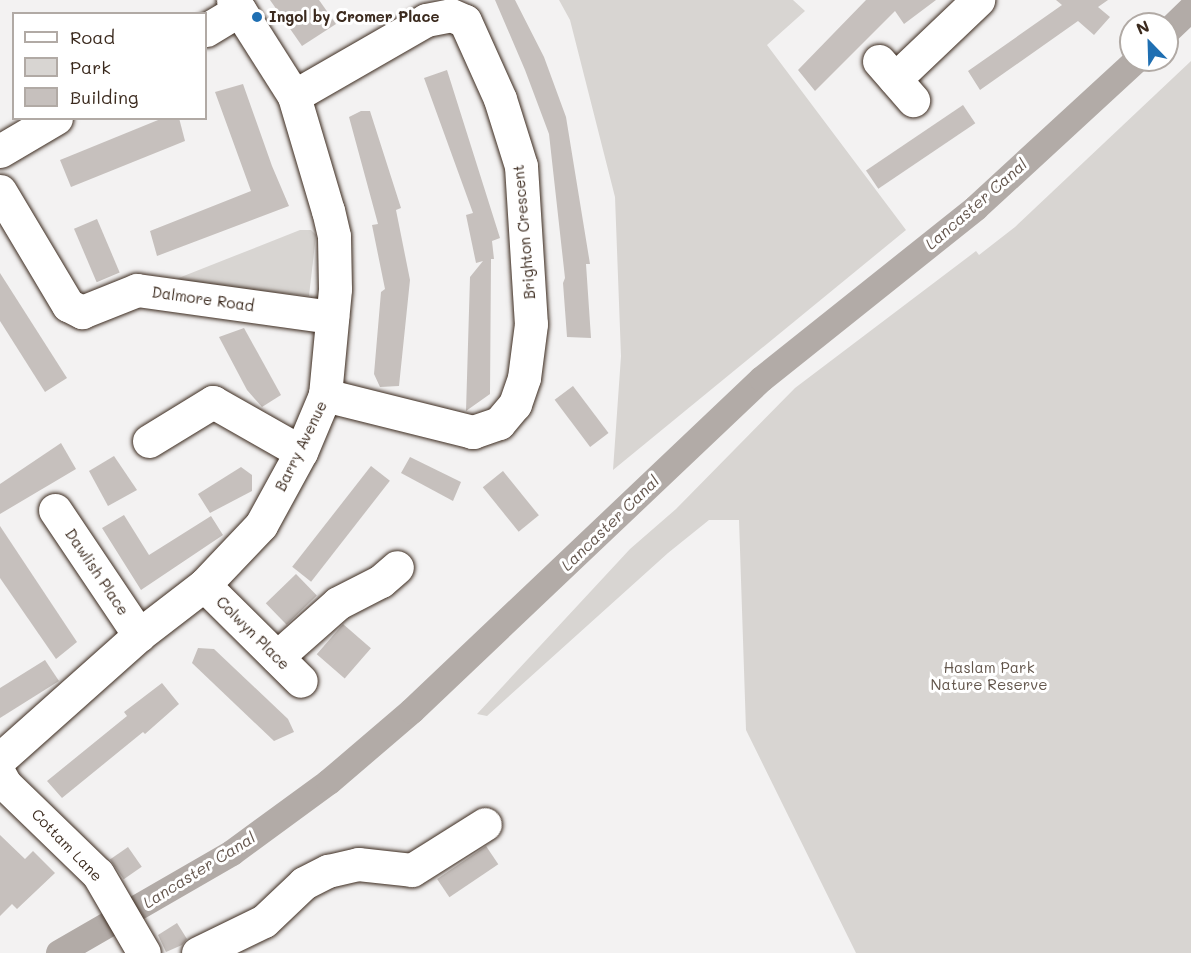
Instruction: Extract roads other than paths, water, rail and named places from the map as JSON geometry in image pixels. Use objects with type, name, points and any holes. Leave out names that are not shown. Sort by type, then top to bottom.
[{"type":"street","points":[[896,80],[978,0]]},
{"type":"street","points":[[207,29],[236,5]]},
{"type":"street","name":"Barry Avenue","points":[[0,759],[139,635],[204,585],[261,525],[301,452],[325,395],[335,289],[334,236],[294,96],[236,5]]},
{"type":"street","name":"Brighton Crescent","points":[[294,96],[426,20],[451,15],[465,21],[500,99],[521,166],[531,324],[524,378],[515,404],[499,423],[473,432],[325,395]]},
{"type":"street","points":[[0,151],[53,120]]},
{"type":"street","name":"Dalmore Road","points":[[0,191],[68,305],[82,312],[137,290],[332,316]]},
{"type":"street","points":[[149,441],[213,402],[301,452]]},
{"type":"street","name":"Dawlish Place","points":[[58,508],[139,635]]},
{"type":"street","points":[[278,657],[338,603],[381,581],[397,567]]},
{"type":"street","name":"Colwyn Place","points":[[204,585],[301,681]]},
{"type":"street","name":"Cottam Lane","points":[[0,776],[5,784],[84,859],[110,892],[142,949]]},
{"type":"street","points":[[198,953],[264,921],[304,883],[328,871],[358,864],[412,870],[484,824]]},
{"type":"waterway","name":"Lancaster Canal","points":[[1179,20],[1191,9]]},
{"type":"waterway","name":"Lancaster Canal","points":[[59,953],[232,853],[329,782],[412,711],[762,379],[976,208],[1124,72]]},
{"type":"place","name":"Ingol by Cromer Place","points":[[257,17]]},
{"type":"park label","name":"Haslam Park Nature Reserve","points":[[989,676]]}]
